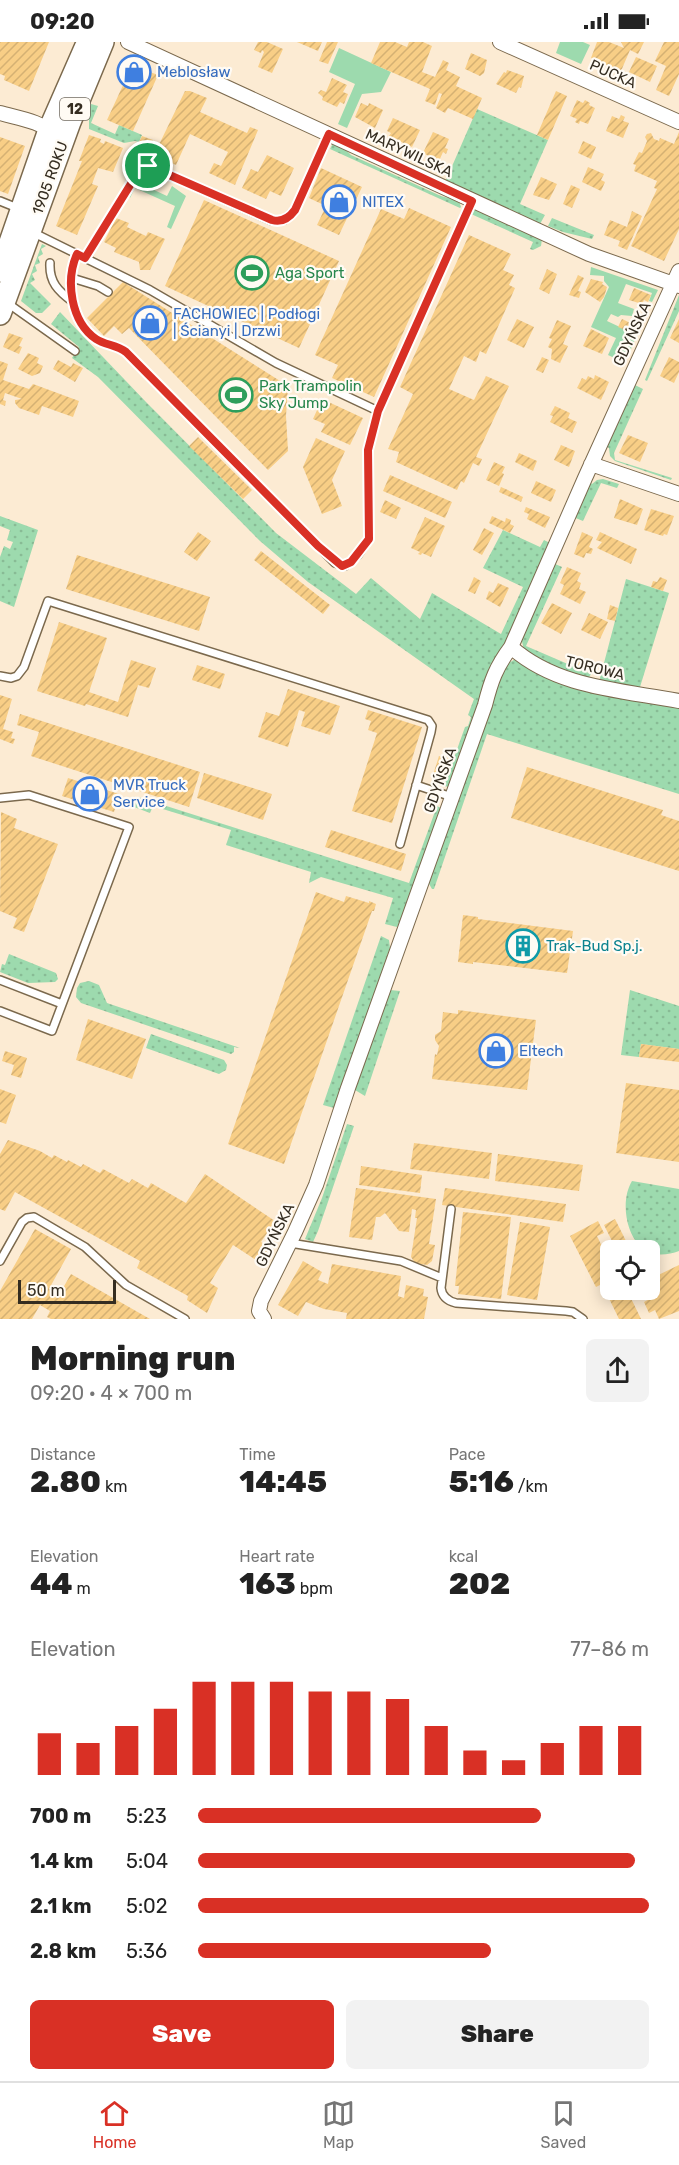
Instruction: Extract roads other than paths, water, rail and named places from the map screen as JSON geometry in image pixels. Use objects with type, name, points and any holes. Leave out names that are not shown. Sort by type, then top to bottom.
[{"type":"main road","name":"1905 ROKU","points":[[0,271],[49,130],[101,43]]},
{"type":"main road","name":"1905 ROKU","points":[[3,308],[58,154],[101,43]]},
{"type":"street","name":"MARYWILSKA","points":[[128,42],[589,254],[677,280]]},
{"type":"street","name":"PUCKA","points":[[500,42],[679,122]]},
{"type":"street","points":[[0,113],[32,122],[49,130],[56,140],[58,154]]},
{"type":"street","name":"GDYŃSKA","points":[[258,1316],[261,1300],[316,1185],[498,664],[511,648],[591,464],[677,280]]},
{"type":"street","points":[[591,464],[679,494]]},
{"type":"street","name":"TOROWA","points":[[511,648],[542,669],[562,678],[598,688],[679,701]]},
{"type":"lane","points":[[329,134],[295,210],[284,220],[272,220],[148,166],[137,174],[74,263],[72,279],[73,302],[80,323],[94,337],[126,352],[318,546],[342,566],[351,562],[369,539],[368,450],[378,411],[472,201]]},
{"type":"lane","points":[[0,201],[23,204],[24,222],[31,231],[150,290],[276,363],[378,411]]},
{"type":"lane","points":[[50,263],[53,283],[73,302]]},
{"type":"lane","points":[[72,279],[99,286],[108,292]]},
{"type":"lane","points":[[3,308],[75,351]]},
{"type":"lane","points":[[0,676],[11,678],[22,671],[48,601],[428,720],[432,726],[431,732],[400,844]]},
{"type":"lane","points":[[416,785],[452,797]]},
{"type":"lane","points":[[0,798],[29,795],[129,827],[52,1031],[0,1011]]},
{"type":"lane","points":[[0,980],[62,1004]]},
{"type":"lane","points":[[451,1209],[441,1292],[451,1302],[566,1311],[573,1312],[583,1319]]},
{"type":"lane","points":[[0,1261],[22,1222],[27,1218],[36,1218],[85,1247],[126,1285],[185,1319]]},
{"type":"lane","points":[[290,1243],[396,1259],[442,1278]]},
{"type":"place","name":"Meblosław","points":[[134,72]]},
{"type":"place","name":"NITEX","points":[[339,202]]},
{"type":"place","name":"Aga Sport","points":[[252,273]]},
{"type":"place","name":"FACHOWIEC | Podłogi | Ścianyi | Drzwi","points":[[150,323]]},
{"type":"place","name":"Park Trampolin Sky Jump","points":[[236,395]]},
{"type":"place","name":"MVR Truck Service","points":[[90,794]]},
{"type":"place","name":"Trak-Bud Sp.j.","points":[[523,946]]},
{"type":"place","name":"Eltech","points":[[496,1051]]}]
